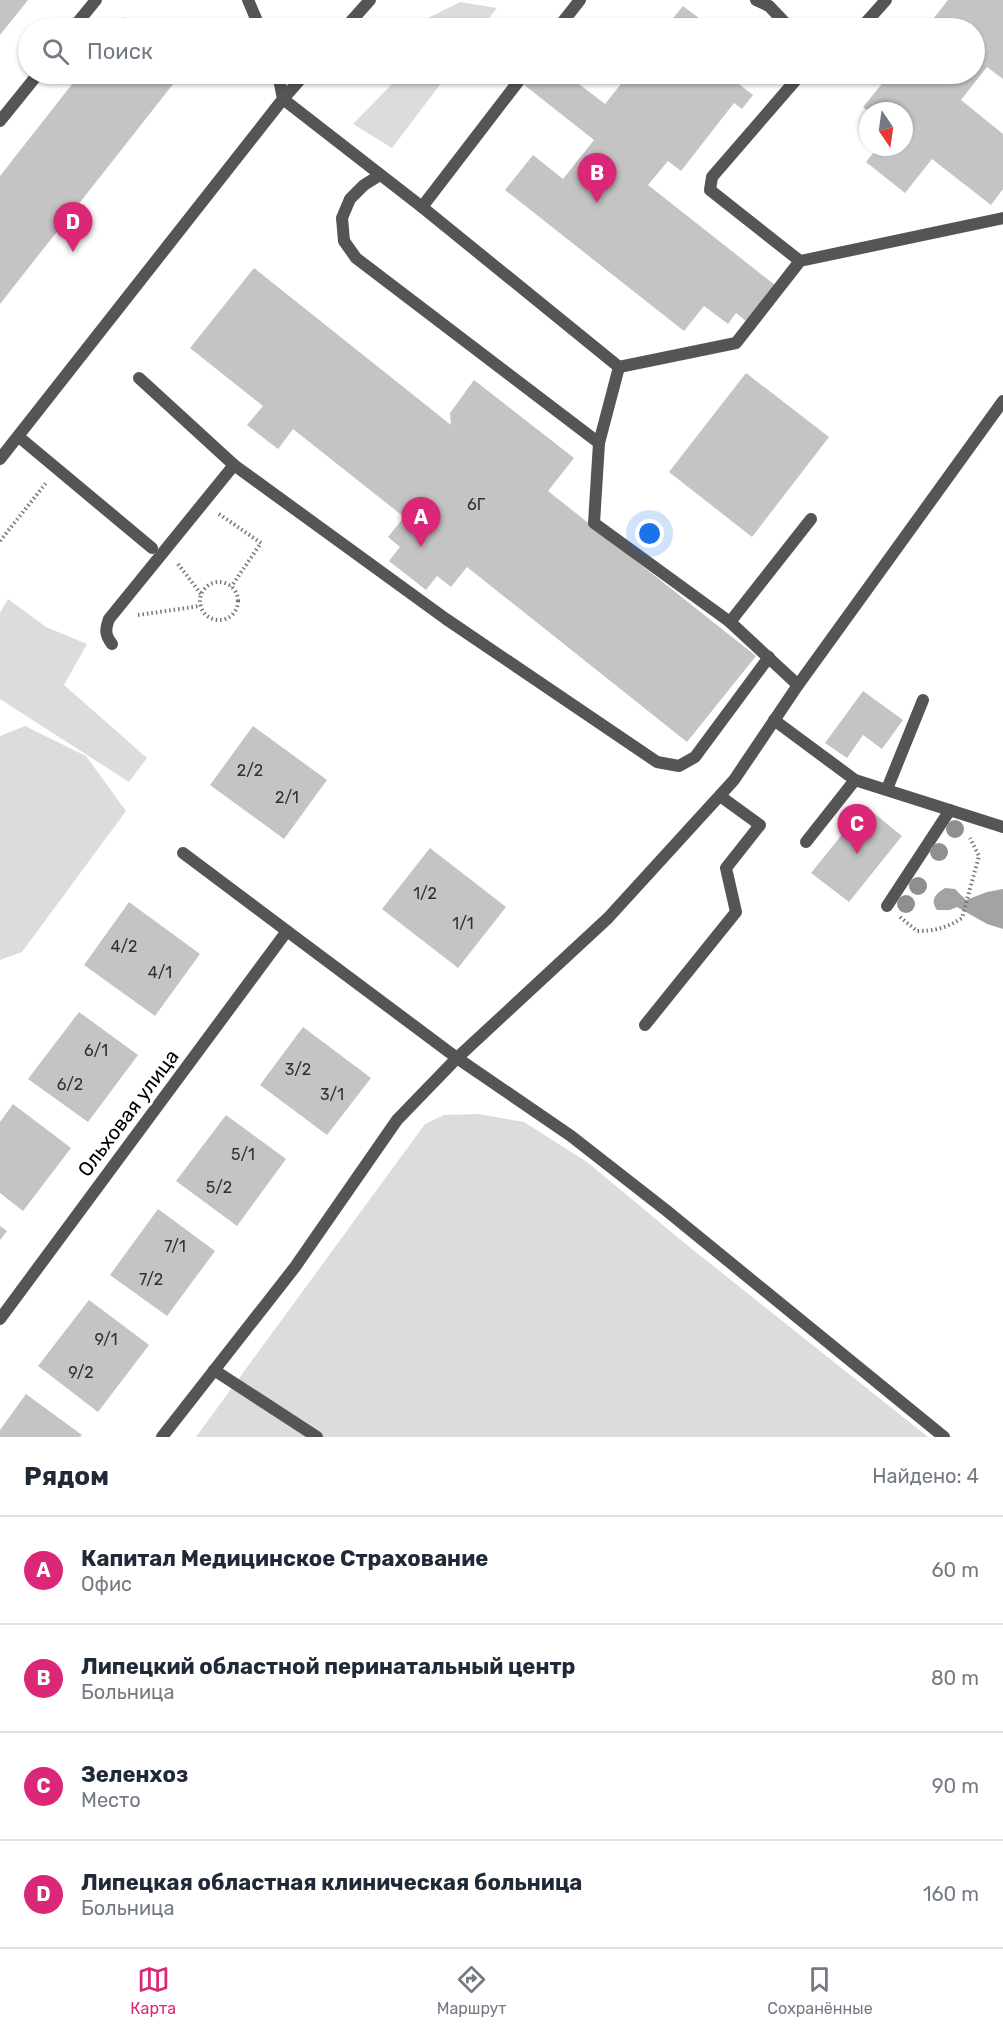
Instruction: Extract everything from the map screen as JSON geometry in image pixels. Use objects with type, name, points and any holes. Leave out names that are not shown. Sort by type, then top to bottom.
[{"type":"street","points":[[81,18],[96,0]]},
{"type":"street","points":[[248,0],[256,18]]},
{"type":"street","points":[[354,18],[370,0]]},
{"type":"street","points":[[566,18],[580,0]]},
{"type":"street","points":[[756,0],[769,6],[780,18]]},
{"type":"street","points":[[870,18],[886,0]]},
{"type":"street","points":[[0,121],[30,84]]},
{"type":"street","points":[[280,84],[283,99],[422,207],[619,367]]},
{"type":"street","points":[[0,459],[296,84]]},
{"type":"street","points":[[422,207],[516,84]]},
{"type":"street","points":[[792,84],[712,177],[710,190],[800,261]]},
{"type":"street","points":[[380,175],[364,185],[350,199],[342,218],[344,241],[356,258],[599,443]]},
{"type":"street","points":[[619,367],[736,343],[800,261],[1003,218]]},
{"type":"street","points":[[619,367],[599,443],[594,523],[730,622],[798,685]]},
{"type":"street","points":[[139,378],[234,465],[446,619],[657,762],[679,766],[695,758],[769,657]]},
{"type":"street","points":[[162,1437],[295,1267],[397,1120],[457,1058],[608,918],[734,780],[798,685],[1003,401]]},
{"type":"street","points":[[19,437],[152,548]]},
{"type":"street","points":[[112,644],[107,638],[105,628],[109,620],[234,465]]},
{"type":"street","points":[[730,622],[811,519]]},
{"type":"street","points":[[887,789],[923,700]]},
{"type":"street","points":[[774,720],[855,780],[1003,826]]},
{"type":"street","points":[[806,842],[855,780]]},
{"type":"street","points":[[645,1026],[736,912],[726,868],[760,825],[720,795]]},
{"type":"street","points":[[887,906],[951,810]]},
{"type":"street","points":[[183,853],[457,1058],[589,1150],[944,1437]]},
{"type":"street","name":"Ольховая улица","points":[[0,1319],[287,931]]},
{"type":"street","points":[[214,1370],[317,1437]]},
{"type":"path","points":[[0,541],[58,469]]},
{"type":"path","points":[[204,503],[261,543],[231,586]]},
{"type":"path","points":[[177,563],[201,594]]},
{"type":"path","points":[[220,582],[231,586],[237,597],[237,609],[229,618],[217,621],[206,616],[200,606],[201,594],[208,585],[220,582]]},
{"type":"path","points":[[135,615],[200,606]]},
{"type":"path","points":[[887,906],[917,931],[934,931],[962,918],[979,856],[973,842],[951,810]]},
{"type":"shaded area","points":[[460,2],[497,8],[489,18],[428,18]]},
{"type":"shaded area","points":[[392,84],[440,84],[392,148],[353,124]]},
{"type":"shaded area","points":[[8,599],[46,627],[87,644],[64,685],[147,758],[129,782],[0,699],[0,613]]},
{"type":"shaded area","points":[[25,726],[86,756],[126,811],[22,952],[0,960],[0,736]]},
{"type":"shaded area","points":[[945,888],[955,889],[966,900],[1003,889],[1003,929],[987,924],[957,907],[950,910],[937,910],[934,903],[935,897]]},
{"type":"shaded area","points":[[479,1114],[524,1122],[587,1162],[687,1245],[928,1437],[196,1437],[425,1124],[444,1115]]},
{"type":"building","points":[[0,0],[28,0],[0,35]]},
{"type":"building","points":[[948,0],[1003,0],[1003,79],[987,67],[985,70],[985,18],[934,18]]},
{"type":"building","points":[[683,6],[699,18],[673,18]]},
{"type":"building","points":[[72,84],[173,84],[0,304],[0,176]]},
{"type":"building","points":[[523,84],[579,84],[605,104],[621,84],[739,84],[753,95],[742,109],[734,103],[681,171],[668,161],[648,185],[780,289],[751,325],[736,313],[728,324],[704,306],[684,331],[505,190],[533,155],[563,179],[594,140]]},
{"type":"building","points":[[882,84],[974,84],[961,100],[1003,134],[1003,189],[991,205],[932,159],[905,193],[866,162],[871,156],[913,156],[913,102],[867,102]]},
{"type":"building","points":[[254,268],[451,425],[450,413],[474,380],[574,458],[548,491],[756,656],[687,742],[467,567],[451,587],[437,576],[426,590],[389,561],[400,547],[388,537],[404,517],[293,429],[278,449],[247,425],[263,406],[190,348]]},
{"type":"building","points":[[746,373],[829,437],[752,537],[669,472]]},
{"type":"building","points":[[863,691],[903,720],[882,749],[863,735],[847,758],[825,743]]},
{"type":"building","points":[[253,726],[327,780],[284,839],[210,785]]},
{"type":"building","points":[[865,806],[902,836],[849,902],[811,873]]},
{"type":"building","points":[[430,848],[506,907],[458,968],[382,909]]},
{"type":"building","points":[[129,902],[200,954],[155,1016],[84,965]]},
{"type":"building","points":[[79,1012],[138,1055],[88,1122],[28,1079]]},
{"type":"building","points":[[303,1027],[371,1078],[327,1135],[260,1085]]},
{"type":"building","points":[[13,1104],[71,1148],[23,1211],[0,1193],[0,1122]]},
{"type":"building","points":[[226,1115],[286,1159],[237,1226],[176,1181]]},
{"type":"building","points":[[158,1209],[215,1251],[167,1316],[110,1275]]},
{"type":"building","points":[[0,1226],[7,1231],[0,1240]]},
{"type":"building","points":[[89,1300],[149,1345],[98,1412],[38,1366]]},
{"type":"building","points":[[26,1394],[82,1435],[80,1437],[0,1437],[0,1430]]},
{"type":"place","name":"Липецкий областной перинатальный центр","points":[[597,203]]},
{"type":"place","name":"Липецкая областная клиническая больница","points":[[73,252]]},
{"type":"place","name":"Капитал Медицинское Страхование","points":[[421,547]]},
{"type":"place","name":"Зеленхоз","points":[[857,854]]}]
